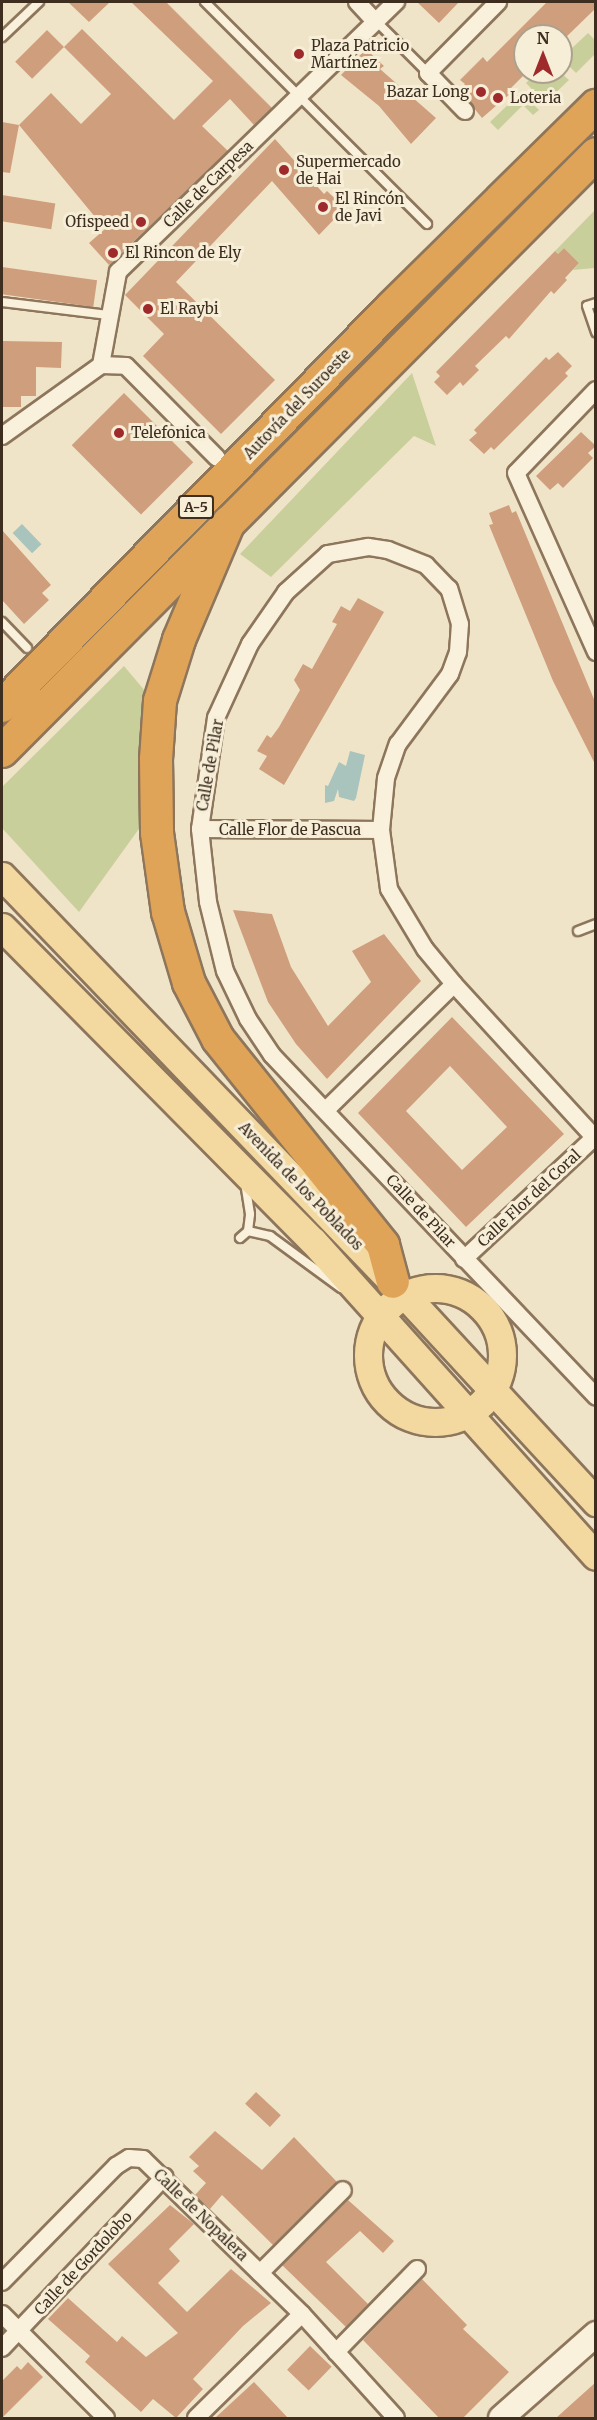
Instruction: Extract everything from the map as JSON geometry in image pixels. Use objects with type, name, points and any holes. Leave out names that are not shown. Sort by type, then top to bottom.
[{"type":"highway","name":"Autovía del Suroeste","points":[[2,706],[391,308],[596,106]]},
{"type":"highway","name":"A-5","points":[[2,752],[594,157]]},
{"type":"highway","points":[[229,522],[179,640],[160,701],[156,759],[157,833],[168,912],[189,983],[218,1039],[383,1245],[399,1288]]},
{"type":"main road","name":"Avenida de los Poblados","points":[[2,876],[399,1288],[492,1391],[591,1492]]},
{"type":"main road","name":"Avenida de los Poblados","points":[[2,927],[241,1166],[376,1310],[596,1556]]},
{"type":"main road","points":[[399,1288],[444,1289],[465,1296],[483,1308],[496,1326],[502,1347],[502,1369],[492,1391],[469,1413],[439,1423],[417,1420],[398,1411],[381,1396],[371,1376],[368,1354],[376,1310],[399,1288]]},
{"type":"street","points":[[357,2],[375,21]]},
{"type":"street","name":"Calle de Carpesa","points":[[101,365],[108,315],[118,273],[396,2]]},
{"type":"street","points":[[465,111],[428,73],[498,2]]},
{"type":"street","points":[[2,436],[101,365],[126,366],[218,458]]},
{"type":"street","points":[[596,390],[516,473],[596,652]]},
{"type":"street","name":"Calle de Pilar","points":[[595,1136],[454,984],[425,949],[389,889],[381,830],[386,778],[398,744],[450,674],[458,651],[460,624],[449,589],[426,565],[388,550],[369,547],[328,554],[286,592],[250,644],[216,718],[200,829],[208,902],[225,971],[248,1019],[272,1055],[327,1108],[464,1258],[596,1396]]},
{"type":"street","name":"Calle Flor de Pascua","points":[[200,829],[381,830]]},
{"type":"street","points":[[327,1108],[454,984]]},
{"type":"street","name":"Calle Flor del Coral","points":[[464,1258],[595,1136]]},
{"type":"street","name":"Avenida de los Poblados","points":[[493,1443],[534,1472],[596,1537]]},
{"type":"street","name":"Calle de Nopalera","points":[[2,2282],[116,2166],[129,2158],[142,2159],[164,2177],[302,2314],[396,2418]]},
{"type":"street","name":"Calle de Gordolobo","points":[[2,2348],[164,2177]]},
{"type":"street","name":"Calle de Nopalera","points":[[260,2273],[343,2190]]},
{"type":"street","points":[[336,2352],[417,2269]]},
{"type":"street","points":[[2,2314],[106,2418]]},
{"type":"street","points":[[196,2418],[302,2314]]},
{"type":"street","points":[[501,2418],[596,2334]]},
{"type":"lane","points":[[2,36],[39,2]]},
{"type":"lane","points":[[205,2],[427,224]]},
{"type":"lane","points":[[375,21],[428,73]]},
{"type":"lane","points":[[2,302],[108,315]]},
{"type":"lane","points":[[596,303],[587,306],[596,332]]},
{"type":"lane","points":[[2,622],[27,648]]},
{"type":"lane","points":[[578,932],[596,924]]},
{"type":"lane","points":[[240,1238],[248,1231],[250,1214],[241,1166]]},
{"type":"lane","points":[[248,1231],[270,1236],[332,1283],[376,1310]]},
{"type":"green space","points":[[588,33],[595,40],[595,54],[576,73],[573,70],[573,47]]},
{"type":"green space","points":[[527,84],[565,84],[545,103]]},
{"type":"green space","points":[[521,92],[539,110],[533,115],[523,105],[498,130],[490,122]]},
{"type":"green space","points":[[595,210],[595,268],[573,270],[579,263],[564,248],[558,254],[555,251]]},
{"type":"green space","points":[[412,373],[436,446],[414,436],[271,577],[240,554]]},
{"type":"green space","points":[[124,666],[156,704],[141,826],[79,912],[2,828],[2,787]]},
{"type":"water","points":[[22,524],[41,544],[32,553],[13,533]]},
{"type":"water","points":[[350,751],[365,755],[356,798],[354,801],[339,797],[338,789],[334,801],[325,803],[325,785],[328,786],[339,762],[346,766]]},
{"type":"building","points":[[68,2],[110,2],[89,22]]},
{"type":"building","points":[[131,2],[166,2],[272,108],[254,125],[230,99],[202,126],[228,151],[109,265],[89,243],[105,229],[19,125],[51,93],[81,124],[111,94],[64,47],[82,29],[174,120],[213,81]]},
{"type":"building","points":[[417,2],[459,2],[439,23]]},
{"type":"building","points":[[547,2],[596,2],[596,8],[573,30],[573,24],[525,24]]},
{"type":"building","points":[[47,30],[64,47],[32,79],[15,62]]},
{"type":"building","points":[[513,36],[513,84],[515,84],[508,91],[511,93],[482,118],[459,90],[465,84],[460,80],[483,57],[487,62]]},
{"type":"building","points":[[366,49],[384,66],[380,69],[436,118],[411,144],[379,106],[341,75]]},
{"type":"building","points":[[2,122],[19,125],[10,173],[2,172]]},
{"type":"building","points":[[275,139],[324,194],[327,191],[345,208],[319,235],[272,181],[176,282],[275,380],[221,434],[143,356],[164,334],[125,295]]},
{"type":"building","points":[[2,195],[55,203],[51,229],[2,221]]},
{"type":"building","points":[[564,248],[579,263],[565,278],[567,280],[554,294],[551,291],[509,339],[506,336],[475,366],[479,370],[463,386],[460,382],[447,395],[434,382],[440,376],[436,372],[555,251],[558,254]]},
{"type":"building","points":[[2,267],[97,280],[93,307],[2,294]]},
{"type":"building","points":[[2,341],[62,342],[61,368],[36,367],[36,396],[21,396],[21,407],[2,407]]},
{"type":"building","points":[[558,352],[572,366],[565,373],[568,376],[494,450],[491,447],[484,454],[469,440],[477,433],[474,430],[546,357],[549,360]]},
{"type":"building","points":[[124,393],[193,462],[141,515],[72,445]]},
{"type":"building","points":[[581,432],[596,446],[588,453],[593,458],[563,488],[558,483],[550,490],[536,476]]},
{"type":"building","points":[[509,505],[512,513],[516,511],[596,704],[596,766],[553,681],[489,525],[493,524],[489,513]]},
{"type":"building","points":[[2,530],[51,585],[42,593],[49,600],[24,624],[2,600]]},
{"type":"building","points":[[358,598],[384,612],[284,785],[259,769],[267,756],[257,751],[267,735],[271,738],[279,727],[300,690],[294,680],[303,664],[312,669],[337,624],[332,622],[341,606],[350,611]]},
{"type":"building","points":[[233,910],[272,914],[291,967],[328,1026],[371,982],[352,951],[384,934],[421,981],[327,1079],[296,1044],[268,1002]]},
{"type":"building","points":[[452,1017],[564,1134],[466,1227],[358,1113]],"holes":[[[450,1066],[507,1127],[462,1170],[406,1111]]]},
{"type":"building","points":[[256,2092],[281,2115],[270,2127],[245,2104]]},
{"type":"building","points":[[215,2131],[262,2170],[294,2137],[337,2182],[273,2245],[222,2195],[210,2209],[195,2195],[206,2183],[193,2171],[199,2166],[189,2157]]},
{"type":"building","points":[[348,2200],[394,2241],[383,2253],[360,2231],[326,2262],[368,2304],[346,2327],[282,2265]]},
{"type":"building","points":[[170,2205],[194,2224],[169,2249],[180,2261],[158,2283],[187,2312],[231,2269],[271,2303],[243,2326],[193,2379],[203,2389],[176,2418],[153,2399],[141,2412],[85,2362],[90,2356],[48,2319],[68,2298],[117,2342],[122,2336],[146,2357],[178,2333],[108,2264]]},
{"type":"building","points":[[422,2279],[467,2325],[463,2329],[509,2372],[463,2418],[439,2418],[363,2340]]},
{"type":"building","points":[[310,2346],[332,2367],[309,2391],[287,2370]]},
{"type":"building","points":[[28,2362],[43,2377],[2,2418],[2,2381],[17,2366],[21,2370]]},
{"type":"building","points":[[254,2382],[288,2418],[215,2418]]},
{"type":"building","points":[[596,2382],[596,2418],[556,2418]]},
{"type":"place","name":"Plaza Patricio Martínez","points":[[299,54]]},
{"type":"place","name":"Bazar Long","points":[[481,92]]},
{"type":"place","name":"Loteria","points":[[498,98]]},
{"type":"place","name":"Supermercado de Hai","points":[[284,170]]},
{"type":"place","name":"El Rincón de Javi","points":[[323,207]]},
{"type":"place","name":"Ofispeed","points":[[141,222]]},
{"type":"place","name":"El Rincon de Ely","points":[[113,253]]},
{"type":"place","name":"El Raybi","points":[[148,309]]},
{"type":"place","name":"Telefonica","points":[[119,433]]}]
